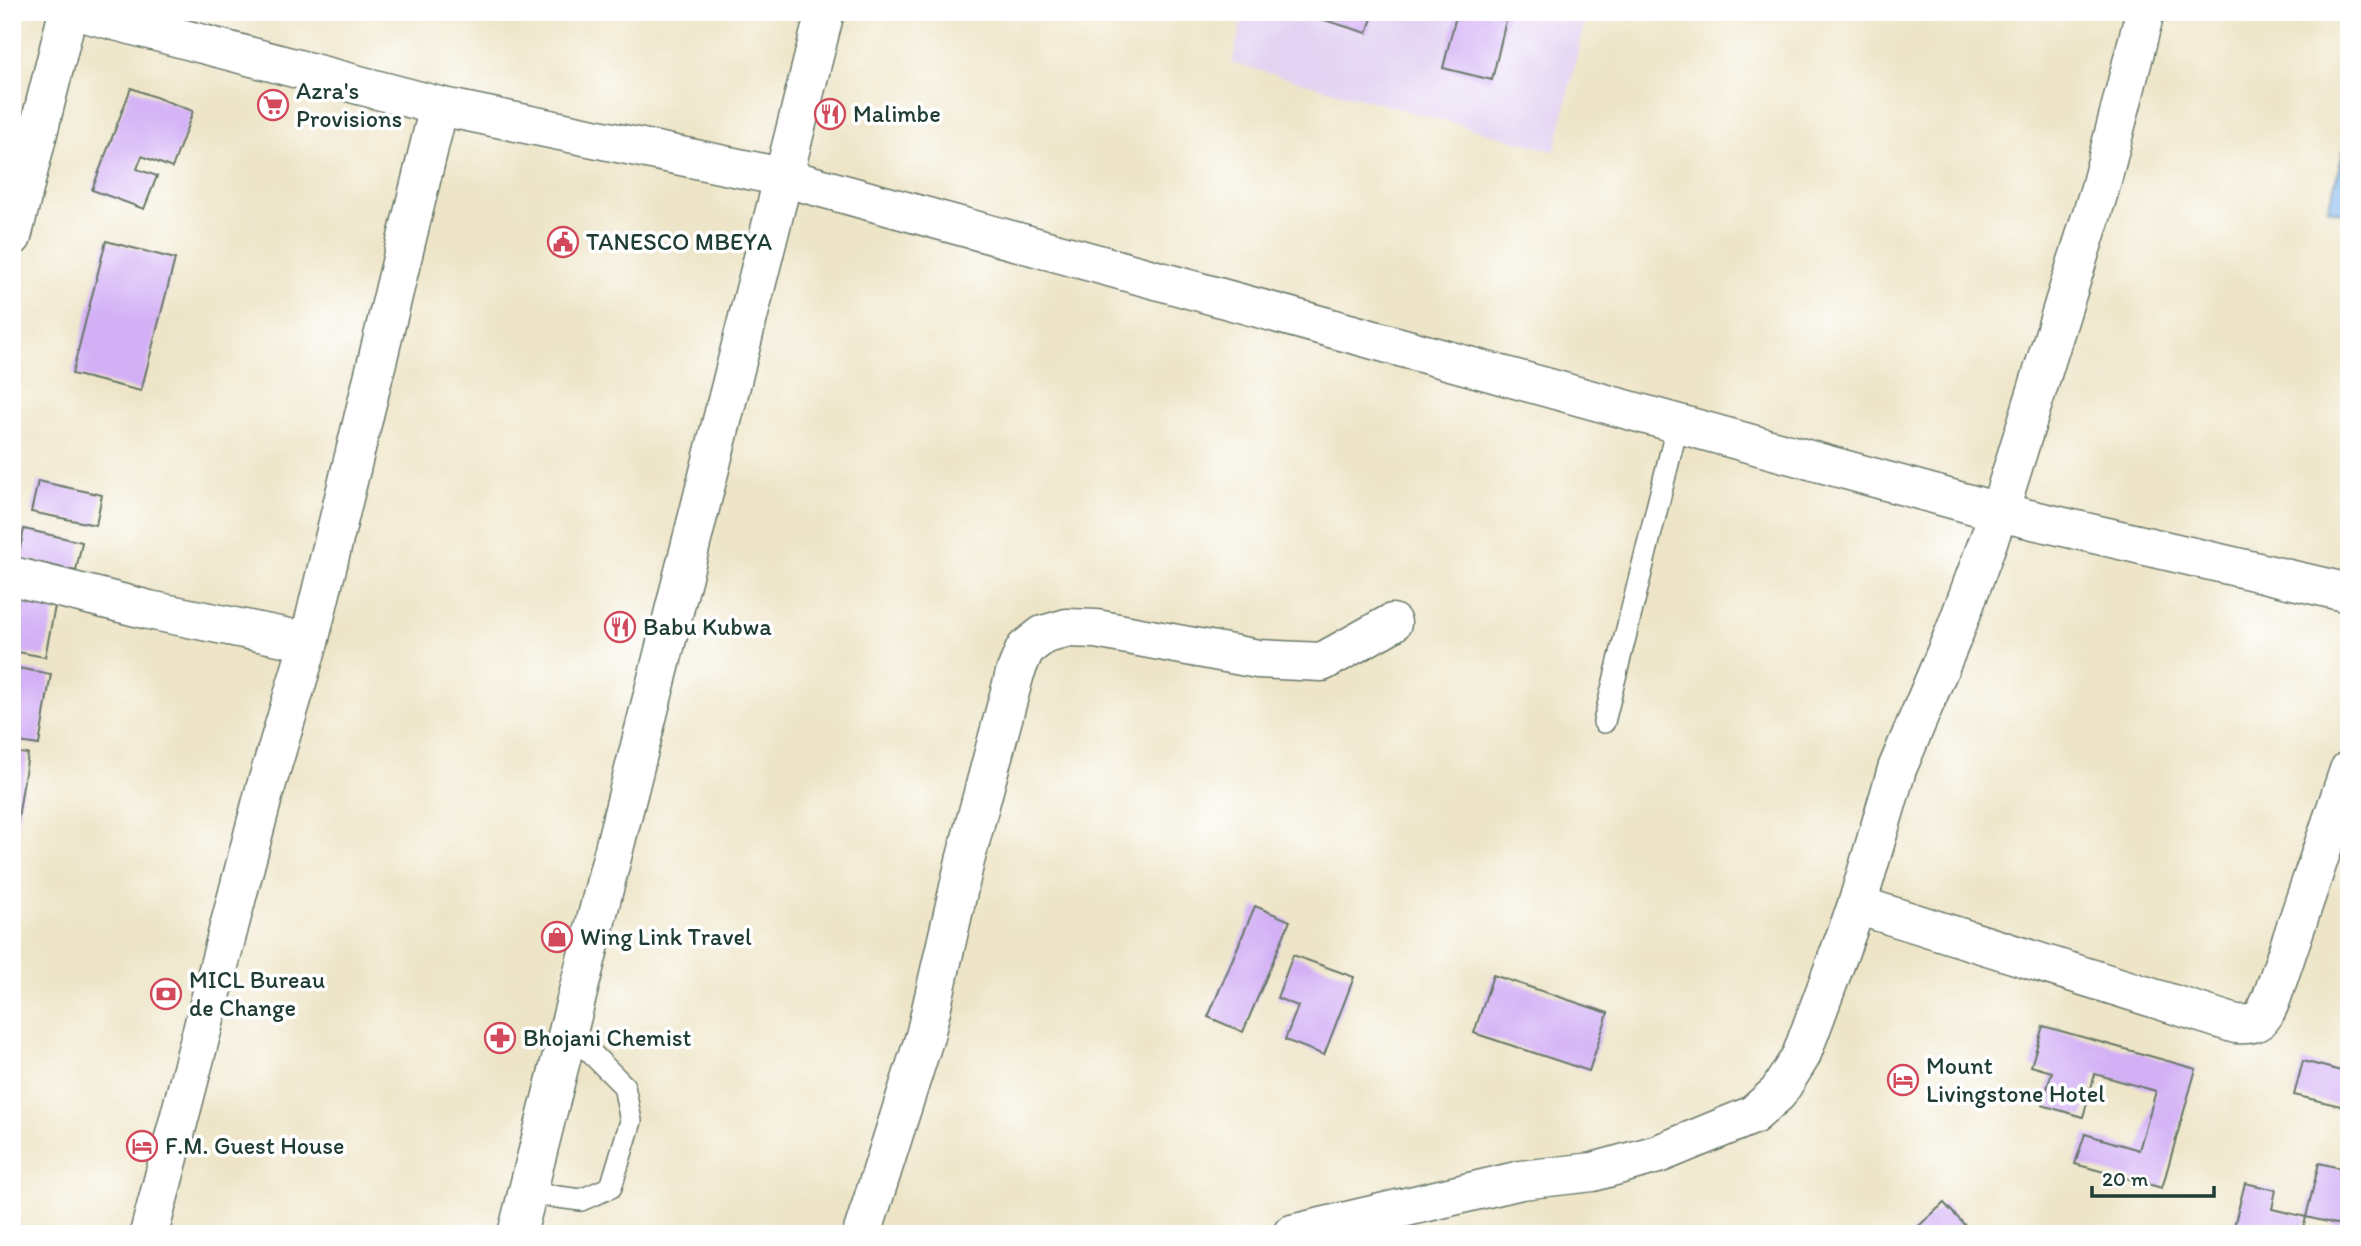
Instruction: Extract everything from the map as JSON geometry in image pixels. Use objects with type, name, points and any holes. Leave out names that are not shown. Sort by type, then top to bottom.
[{"type":"street","points":[[12,237],[68,12]]},
{"type":"street","points":[[81,12],[439,106],[782,177],[2000,512],[2349,593]]},
{"type":"street","points":[[517,1234],[825,12]]},
{"type":"street","points":[[1292,1234],[1521,1180],[1592,1172],[1658,1154],[1753,1115],[1779,1093],[1801,1056],[1857,905],[1897,769],[1955,631],[2000,512],[2100,188],[2146,12]]},
{"type":"street","points":[[149,1234],[264,793],[309,642],[439,106]]},
{"type":"street","points":[[12,576],[149,610],[309,642]]},
{"type":"street","points":[[862,1234],[925,1036],[965,860],[1015,673],[1025,649],[1043,635],[1067,628],[1096,629],[1258,659],[1322,662],[1392,623]]},
{"type":"street","points":[[1857,905],[2236,1024],[2253,1024],[2262,1018],[2271,1000],[2349,770]]},
{"type":"lane","points":[[1604,722],[1678,423]]},
{"type":"lane","points":[[527,1192],[580,1200],[611,1187],[631,1121],[624,1086],[568,1030]]},
{"type":"shaded area","points":[[1244,12],[1587,12],[1555,151],[1232,63]]},
{"type":"water","points":[[2349,131],[2349,215],[2328,209]]},
{"type":"building","points":[[1298,12],[1374,12],[1367,33]]},
{"type":"building","points":[[1457,12],[1508,12],[1492,80],[1443,68]]},
{"type":"building","points":[[131,88],[193,111],[172,168],[142,156],[137,169],[157,176],[144,209],[92,190]]},
{"type":"building","points":[[106,241],[175,259],[141,391],[72,374]]},
{"type":"building","points":[[38,481],[102,495],[96,525],[31,512]]},
{"type":"building","points":[[24,529],[82,542],[76,571],[18,558]]},
{"type":"building","points":[[12,587],[57,596],[45,657],[12,651]]},
{"type":"building","points":[[12,667],[51,674],[39,745],[12,741]]},
{"type":"building","points":[[12,752],[28,754],[16,831],[12,830]]},
{"type":"building","points":[[1255,906],[1290,921],[1243,1032],[1208,1017]]},
{"type":"building","points":[[1293,955],[1354,977],[1324,1055],[1285,1040],[1298,1006],[1277,998]]},
{"type":"building","points":[[1493,975],[1608,1013],[1589,1071],[1474,1033]]},
{"type":"building","points":[[2043,1026],[2196,1069],[2162,1188],[2075,1164],[2085,1134],[2139,1150],[2156,1091],[2095,1074],[2083,1117],[2042,1105],[2052,1072],[2031,1066]]},
{"type":"building","points":[[2303,1061],[2349,1073],[2349,1108],[2294,1095]]},
{"type":"building","points":[[2319,1163],[2349,1170],[2349,1227],[2306,1217]]},
{"type":"building","points":[[2245,1183],[2276,1190],[2272,1209],[2306,1217],[2302,1234],[2232,1234]]},
{"type":"building","points":[[1944,1203],[1973,1234],[1910,1234]]},
{"type":"place","name":"Azra's Provisions","points":[[273,105]]},
{"type":"place","name":"Malimbe","points":[[830,114]]},
{"type":"place","name":"TANESCO MBEYA","points":[[563,242]]},
{"type":"place","name":"Babu Kubwa","points":[[620,627]]},
{"type":"place","name":"Wing Link Travel","points":[[557,937]]},
{"type":"place","name":"MICL Bureau de Change","points":[[166,994]]},
{"type":"place","name":"Bhojani Chemist","points":[[500,1038]]},
{"type":"place","name":"Mount Livingstone Hotel","points":[[1903,1080]]},
{"type":"place","name":"F.M. Guest House","points":[[142,1146]]}]
